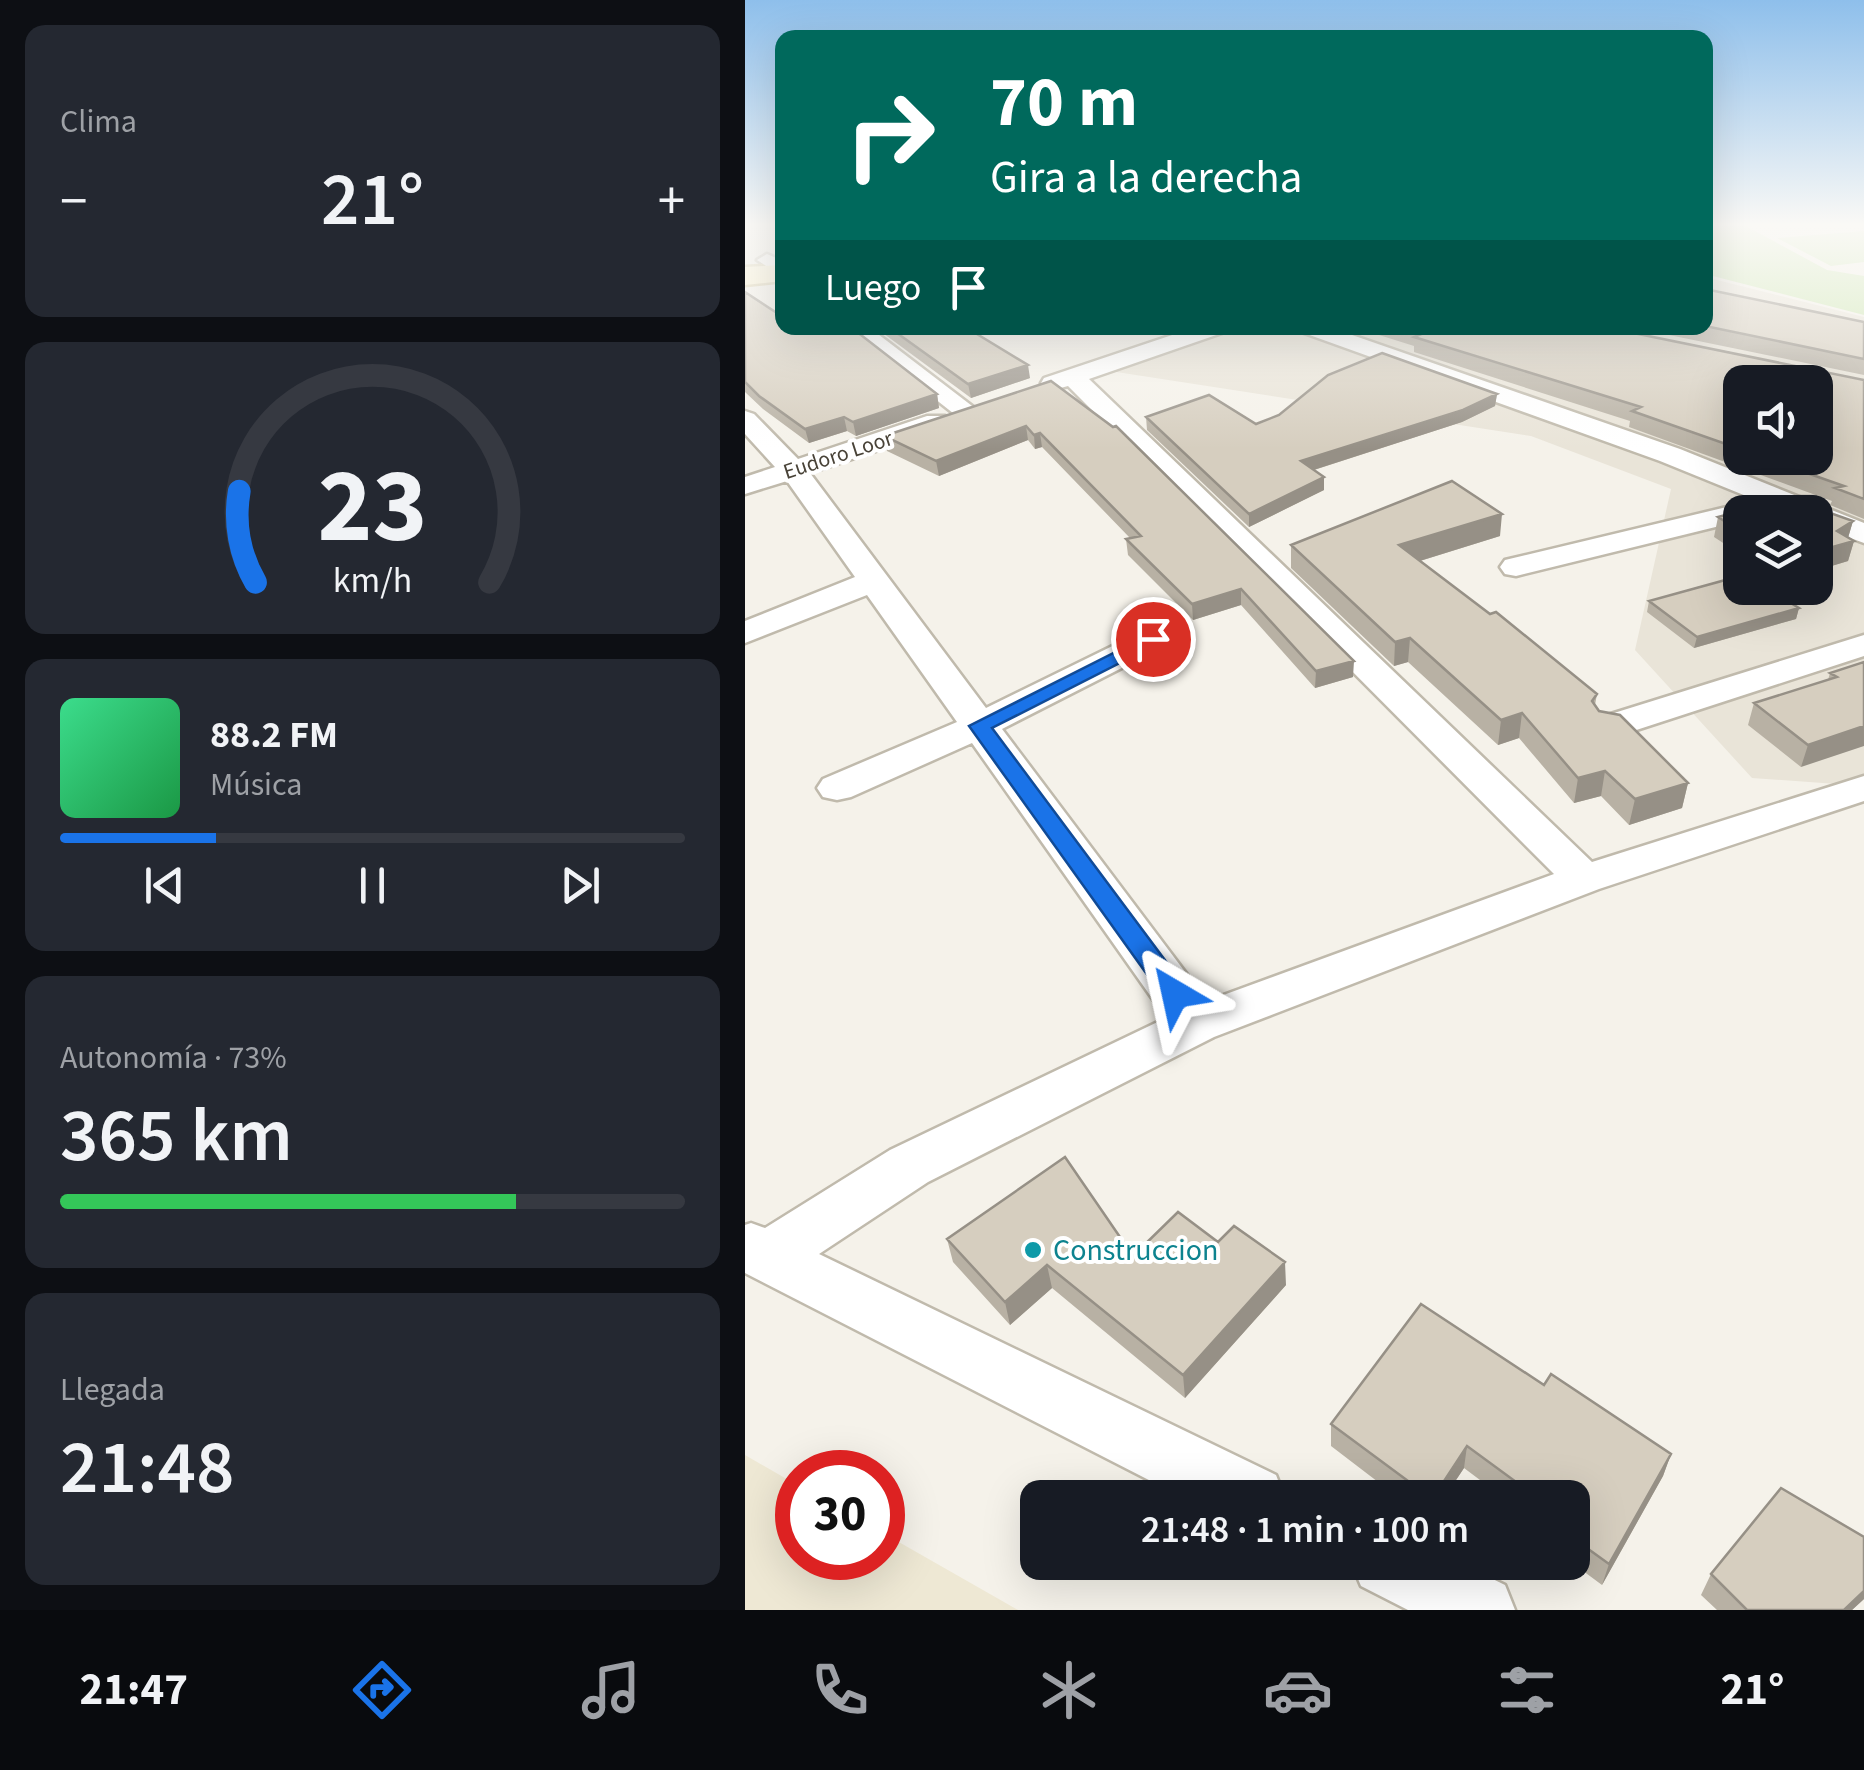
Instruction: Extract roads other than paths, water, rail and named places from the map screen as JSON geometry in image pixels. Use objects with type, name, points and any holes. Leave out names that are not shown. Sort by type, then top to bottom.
[{"type":"street","name":"Eudoro Loor","points":[[745,486],[976,409],[866,335]]},
{"type":"street","points":[[1020,394],[1189,335]]},
{"type":"street","points":[[1332,335],[1670,455],[1769,495]]},
{"type":"street","points":[[1073,376],[1584,879]]},
{"type":"street","points":[[745,419],[793,470],[1191,1017]]},
{"type":"street","points":[[1833,521],[1864,534]]},
{"type":"street","points":[[1515,567],[1723,525]]},
{"type":"street","points":[[745,632],[873,581]]},
{"type":"street","points":[[837,788],[979,726],[1153,639]]},
{"type":"street","points":[[1611,726],[1864,645]]},
{"type":"street","points":[[756,1251],[1191,1017],[1584,879],[1864,788]]},
{"type":"street","points":[[756,1251],[1217,1480]]},
{"type":"street","points":[[1421,1580],[1481,1610]]},
{"type":"place","name":"Construccion","points":[[1033,1250]]}]
